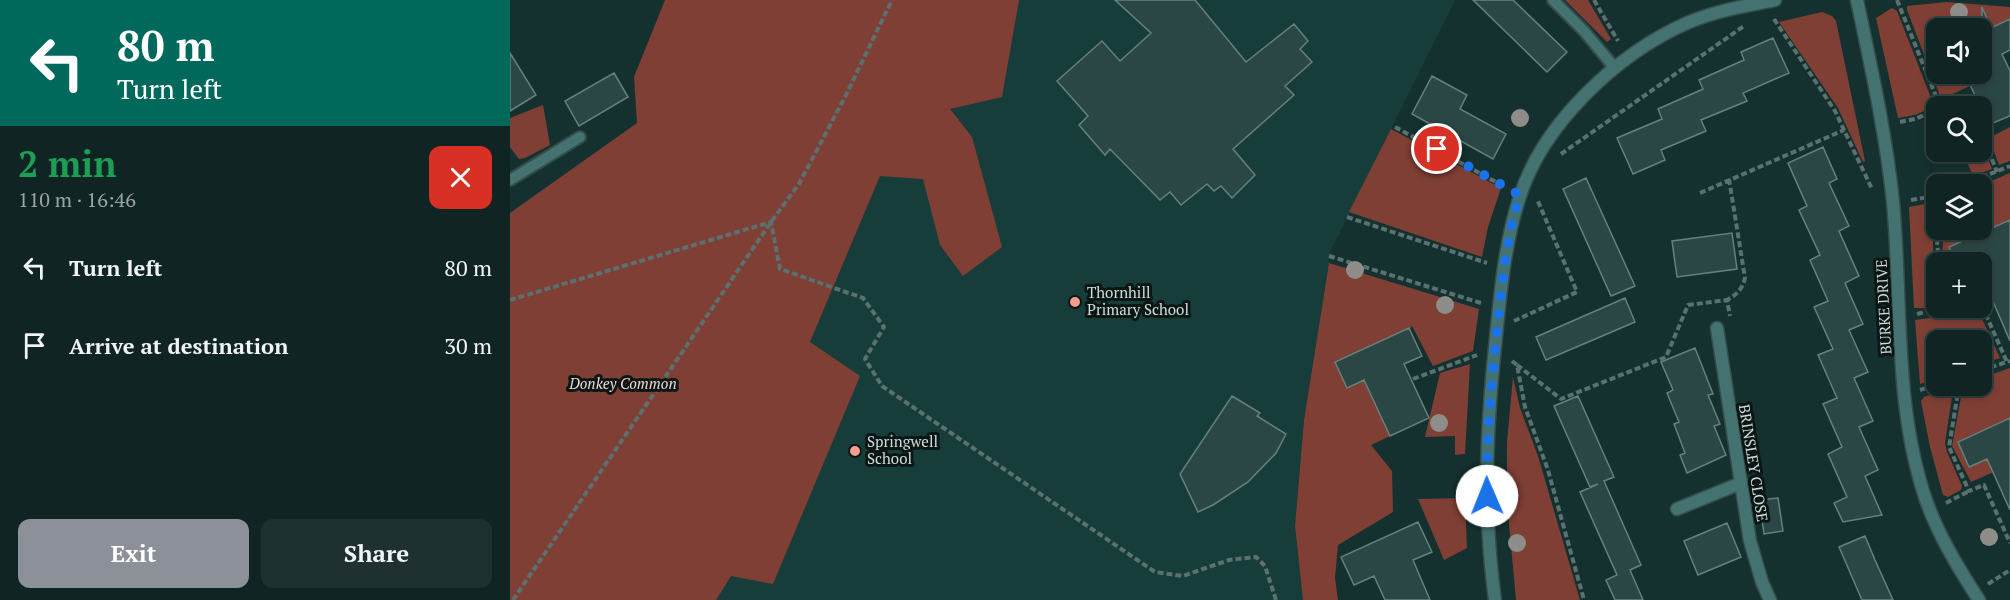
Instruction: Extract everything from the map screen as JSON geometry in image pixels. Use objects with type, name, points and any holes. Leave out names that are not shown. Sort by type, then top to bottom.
[{"type":"street","name":"BURKE DRIVE","points":[[1857,0],[1882,125],[1893,202],[1901,359],[1906,406],[1917,465],[1930,511],[1958,567],[1977,596]]},
{"type":"street","points":[[1495,600],[1488,530],[1486,453],[1489,407],[1504,268],[1520,195],[1528,177],[1563,120],[1614,68],[1665,34],[1688,23],[1720,12],[1770,4]]},
{"type":"street","name":"BRINSLEY CLOSE","points":[[1717,328],[1750,541],[1770,600]]},
{"type":"street","points":[[1677,509],[1741,483]]},
{"type":"lane","points":[[1553,0],[1584,31],[1614,68]]},
{"type":"lane","points":[[510,180],[580,137]]},
{"type":"path","points":[[513,600],[799,184],[845,97],[892,0]]},
{"type":"path","points":[[1594,0],[1628,58]]},
{"type":"path","points":[[1898,0],[1936,96]]},
{"type":"path","points":[[1557,158],[1770,4],[1835,111],[1874,193],[1893,202],[1926,197]]},
{"type":"path","points":[[1882,125],[1915,119],[1926,114]]},
{"type":"path","points":[[1395,127],[1520,195]]},
{"type":"path","points":[[1700,193],[1844,130]]},
{"type":"path","points":[[1992,159],[1997,172]]},
{"type":"path","points":[[1992,174],[2010,166]]},
{"type":"path","points":[[1497,329],[1577,292],[1528,177]]},
{"type":"path","points":[[1413,379],[1495,348],[1561,399],[1666,357],[1688,305],[1727,300],[1737,295],[1742,287],[1745,278],[1730,179]]},
{"type":"path","points":[[1347,217],[1504,268]]},
{"type":"path","points":[[510,300],[771,222]]},
{"type":"path","points":[[771,222],[780,269],[863,298],[884,327],[865,359],[882,386],[1155,572],[1183,576],[1229,560],[1256,557],[1265,566],[1276,600]]},
{"type":"path","points":[[1329,256],[1499,309]]},
{"type":"path","points":[[1717,328],[1732,326],[1727,300]]},
{"type":"path","points":[[1988,318],[2009,361],[1992,367]]},
{"type":"path","points":[[1517,365],[1525,407],[1548,470],[1584,600]]},
{"type":"path","points":[[1957,396],[1949,447],[1969,491]]},
{"type":"path","points":[[1930,511],[1984,485],[2010,543]]},
{"type":"path","points":[[1977,596],[2010,570]]},
{"type":"shaded area","name":"Thornhill Primary School","points":[[959,0],[1455,0],[1331,250],[1304,420],[1295,526],[1303,600],[645,600],[810,342],[880,176]]},
{"type":"green space","name":"Donkey Common","points":[[665,0],[1019,0],[1002,97],[950,109],[972,137],[1002,247],[963,276],[940,245],[923,179],[880,176],[810,342],[860,376],[773,584],[731,576],[716,600],[510,600],[510,213],[637,123],[634,77]]},
{"type":"green space","points":[[1565,0],[1588,0],[1611,39],[1607,42]]},
{"type":"green space","points":[[1947,2],[2010,7],[2010,24],[2008,20],[1992,27],[1992,18],[1926,18],[1926,60],[1907,6]]},
{"type":"green space","points":[[1892,8],[1897,11],[1930,96],[1926,96],[1926,110],[1922,112],[1898,118],[1876,18]]},
{"type":"green space","points":[[1822,12],[1832,16],[1836,21],[1865,161],[1863,162],[1838,108],[1779,22]]},
{"type":"green space","points":[[1935,84],[1974,84],[1948,96],[1940,96]]},
{"type":"green space","points":[[543,105],[550,145],[519,159],[510,147],[510,118]]},
{"type":"green space","points":[[2010,127],[2010,161],[1999,165],[1992,146],[1992,136]]},
{"type":"green space","points":[[1391,129],[1501,188],[1488,227],[1482,257],[1349,212]]},
{"type":"green space","points":[[1967,162],[1989,162],[1992,169],[1972,174]]},
{"type":"green space","points":[[2010,173],[2010,220],[1992,228],[1992,181]]},
{"type":"green space","points":[[1926,204],[1926,240],[1933,240],[1933,252],[1926,252],[1926,308],[1914,308],[1909,207]]},
{"type":"green space","points":[[1943,240],[1965,240],[1949,247],[1951,252],[1942,252]]},
{"type":"green space","points":[[1329,263],[1479,309],[1473,351],[1433,366],[1412,326],[1377,374],[1390,436],[1371,445],[1392,471],[1393,512],[1338,545],[1335,578],[1338,600],[1303,600],[1295,526],[1304,420]]},
{"type":"green space","points":[[1982,318],[1987,330],[1926,330],[1926,382],[1920,384],[1915,320]]},
{"type":"green space","points":[[1992,341],[2000,358],[1992,361]]},
{"type":"green space","points":[[1470,364],[1465,454],[1455,455],[1455,436],[1425,437],[1440,373]]},
{"type":"green space","points":[[2010,368],[2010,418],[1958,442],[1969,467],[2001,452],[2007,466],[1971,482],[1952,446],[1961,396],[1992,396],[1992,374]]},
{"type":"green space","points":[[1513,377],[1520,408],[1538,456],[1580,600],[1516,600],[1507,502],[1507,442]]},
{"type":"green space","points":[[1952,396],[1945,443],[1962,486],[1961,490],[1948,497],[1943,495],[1930,447],[1921,401],[1924,397]]},
{"type":"green space","points":[[1465,498],[1467,548],[1444,560],[1418,499]]},
{"type":"building","points":[[1115,0],[1195,0],[1246,62],[1294,24],[1308,41],[1300,49],[1312,62],[1285,86],[1294,95],[1233,149],[1255,175],[1232,198],[1221,186],[1214,191],[1207,184],[1181,205],[1170,192],[1160,200],[1110,149],[1105,155],[1079,125],[1088,116],[1057,81],[1102,41],[1120,61],[1151,33]]},
{"type":"building","points":[[1473,0],[1513,0],[1567,52],[1547,72]]},
{"type":"building","points":[[1982,7],[1987,18],[1982,18]]},
{"type":"building","points":[[2010,19],[2010,50],[2002,54],[2010,71],[2010,116],[1992,123],[1992,96],[1975,96],[1970,84],[1992,84],[1992,28]]},
{"type":"building","points":[[1773,38],[1789,73],[1743,93],[1747,101],[1701,120],[1706,131],[1661,150],[1665,160],[1633,174],[1617,138],[1662,119],[1658,109],[1703,89],[1699,80],[1744,60],[1741,52]]},
{"type":"building","points":[[510,53],[536,95],[510,111]]},
{"type":"building","points":[[614,73],[628,97],[579,126],[565,101]]},
{"type":"building","points":[[1432,76],[1467,95],[1460,109],[1506,134],[1493,159],[1412,114]]},
{"type":"building","points":[[1823,147],[1837,179],[1829,183],[1849,226],[1839,231],[1859,276],[1845,283],[1863,324],[1849,330],[1868,372],[1854,378],[1873,421],[1859,427],[1878,470],[1865,476],[1882,515],[1843,522],[1834,503],[1847,497],[1828,454],[1842,447],[1823,404],[1837,398],[1818,355],[1833,349],[1814,307],[1828,301],[1810,260],[1820,255],[1799,210],[1807,206],[1788,163]]},
{"type":"building","points":[[1586,178],[1635,286],[1611,296],[1563,189]]},
{"type":"building","points":[[2010,220],[2010,341],[1992,299],[1992,252],[1951,252],[1949,247],[1965,240],[1992,240],[1992,228]]},
{"type":"building","points":[[1732,233],[1737,269],[1677,277],[1672,241]]},
{"type":"building","points":[[1625,298],[1635,322],[1546,360],[1536,337]]},
{"type":"building","points":[[1409,328],[1422,356],[1404,364],[1429,418],[1390,436],[1364,380],[1347,388],[1335,362]]},
{"type":"building","points":[[1695,348],[1713,394],[1708,395],[1720,424],[1714,426],[1726,455],[1687,473],[1680,455],[1685,453],[1674,424],[1679,422],[1667,393],[1673,390],[1661,362]]},
{"type":"building","points":[[1232,396],[1260,413],[1257,416],[1286,434],[1276,453],[1248,482],[1198,512],[1180,474]]},
{"type":"building","points":[[1578,396],[1614,477],[1604,481],[1641,565],[1630,570],[1643,600],[1615,600],[1606,580],[1617,575],[1580,492],[1598,484],[1590,487],[1554,406]]},
{"type":"building","points":[[2010,418],[2010,510],[1987,459],[1969,467],[1958,442]]},
{"type":"building","points":[[1778,498],[1783,531],[1764,534],[1759,500]]},
{"type":"building","points":[[1418,522],[1432,552],[1413,560],[1430,600],[1385,600],[1374,576],[1354,585],[1341,557]]},
{"type":"building","points":[[1727,523],[1741,557],[1698,575],[1684,541]]},
{"type":"building","points":[[1865,536],[1893,600],[1862,600],[1839,547]]},
{"type":"place","name":"Thornhill Primary School","points":[[1075,302]]},
{"type":"place","name":"Springwell School","points":[[855,451]]},
{"type":"route","points":[[1437,149],[1520,195],[1513,218],[1499,312],[1486,453],[1487,496]]}]
